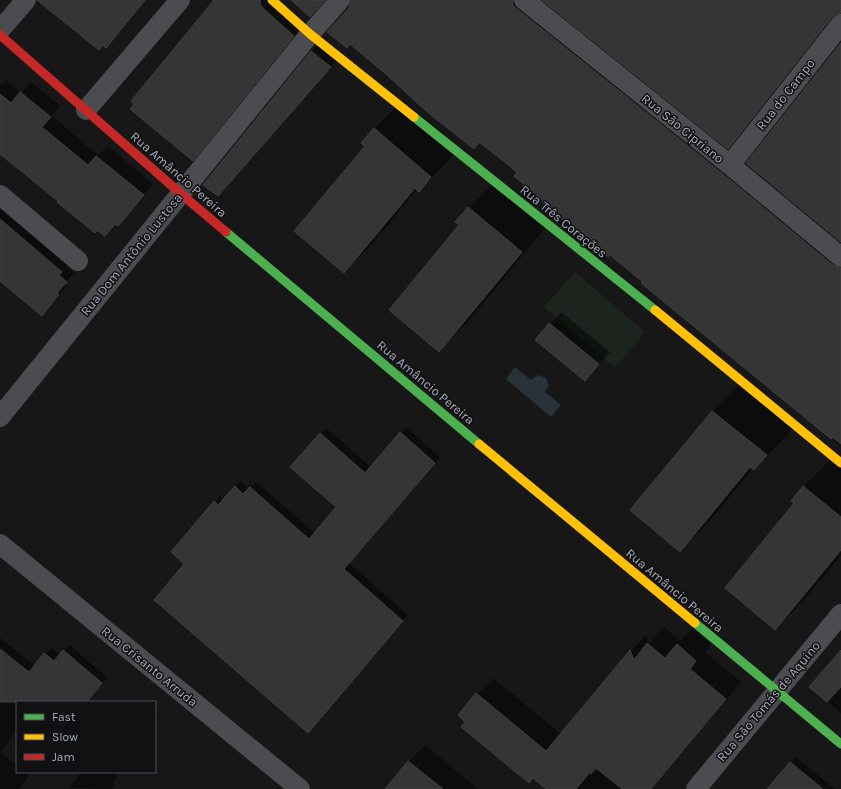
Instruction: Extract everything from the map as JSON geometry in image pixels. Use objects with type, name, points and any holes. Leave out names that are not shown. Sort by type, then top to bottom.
[{"type":"street","points":[[0,30],[26,0]]},
{"type":"street","points":[[86,110],[180,0]]},
{"type":"street","name":"Rua Três Corações","points":[[272,0],[310,34],[625,286],[841,463]]},
{"type":"street","name":"Rua Dom Antônio Lustosa","points":[[0,417],[180,193],[310,34],[340,0]]},
{"type":"street","name":"Rua São Cipriano","points":[[524,0],[730,165],[841,257]]},
{"type":"street","name":"Rua do Campo","points":[[730,165],[841,24]]},
{"type":"street","name":"Rua Amâncio Pereira","points":[[0,35],[180,193],[455,424],[841,744]]},
{"type":"street","points":[[0,195],[78,261]]},
{"type":"street","name":"Rua Crisanto Arruda","points":[[0,544],[300,789]]},
{"type":"street","name":"Rua São Tomás de Aquino","points":[[696,789],[841,614]]},
{"type":"shaded area","points":[[575,272],[645,332],[615,368],[544,307]]},
{"type":"shaded area","points":[[515,367],[531,380],[538,375],[546,378],[549,386],[545,392],[561,405],[551,417],[506,379]]},
{"type":"building","points":[[37,0],[145,0],[106,48],[103,45],[99,50]]},
{"type":"building","points":[[214,0],[260,0],[260,4],[264,9],[294,36],[193,161],[130,109],[134,104],[131,101]]},
{"type":"building","points":[[291,0],[325,0],[310,17]]},
{"type":"building","points":[[351,0],[513,0],[513,5],[517,9],[723,174],[834,266],[841,268],[841,444],[832,437],[831,439],[641,283],[643,282],[610,255],[608,257],[542,202],[543,201],[514,176],[517,173],[511,167],[479,142],[474,149],[426,111],[387,75],[350,44],[347,48],[327,32],[349,8]]},
{"type":"building","points":[[542,0],[841,0],[841,13],[832,17],[728,149]]},
{"type":"building","points":[[841,43],[841,242],[746,163]]},
{"type":"building","points":[[311,51],[331,67],[218,196],[203,185]]},
{"type":"building","points":[[20,92],[51,117],[42,127],[88,165],[96,156],[144,195],[118,226],[115,224],[105,236],[97,230],[95,233],[0,154],[0,94],[11,103]]},
{"type":"building","points":[[374,128],[431,177],[419,192],[415,188],[344,273],[294,231],[365,146],[361,143]]},
{"type":"building","points":[[468,207],[522,252],[439,352],[389,310],[459,225],[455,222]]},
{"type":"building","points":[[0,219],[62,272],[59,275],[67,282],[57,293],[59,294],[42,316],[0,281]]},
{"type":"building","points":[[549,323],[599,364],[585,381],[535,340]]},
{"type":"building","points":[[712,411],[767,455],[754,470],[750,467],[680,552],[630,510]]},
{"type":"building","points":[[400,432],[435,463],[344,569],[403,621],[308,733],[154,600],[184,564],[171,552],[214,501],[218,505],[235,486],[243,494],[250,487],[309,539],[336,507],[290,467],[320,433],[365,473]]},
{"type":"building","points":[[803,486],[841,517],[841,550],[775,630],[725,588],[794,503],[791,501]]},
{"type":"building","points":[[647,643],[665,658],[677,644],[696,661],[690,669],[726,699],[651,789],[622,789],[596,768],[591,774],[590,772],[576,789],[546,789],[533,778],[529,783],[461,727],[465,722],[458,715],[476,693],[546,751],[630,650],[634,660]]},
{"type":"building","points":[[0,649],[29,672],[44,653],[54,661],[63,650],[102,683],[88,701],[0,702]]},
{"type":"building","points":[[841,650],[841,687],[827,702],[809,687]]},
{"type":"building","points":[[408,761],[443,789],[385,789]]},
{"type":"building","points":[[790,762],[823,789],[767,789]]},
{"type":"traffic: fast","points":[[414,117],[655,310]]},
{"type":"traffic: fast","points":[[226,232],[479,444]]},
{"type":"traffic: fast","points":[[695,623],[841,744]]},
{"type":"traffic: slow","points":[[272,0],[310,34],[414,117]]},
{"type":"traffic: slow","points":[[655,310],[841,463]]},
{"type":"traffic: slow","points":[[479,444],[695,623]]},
{"type":"traffic: jam","points":[[0,35],[226,232]]}]
